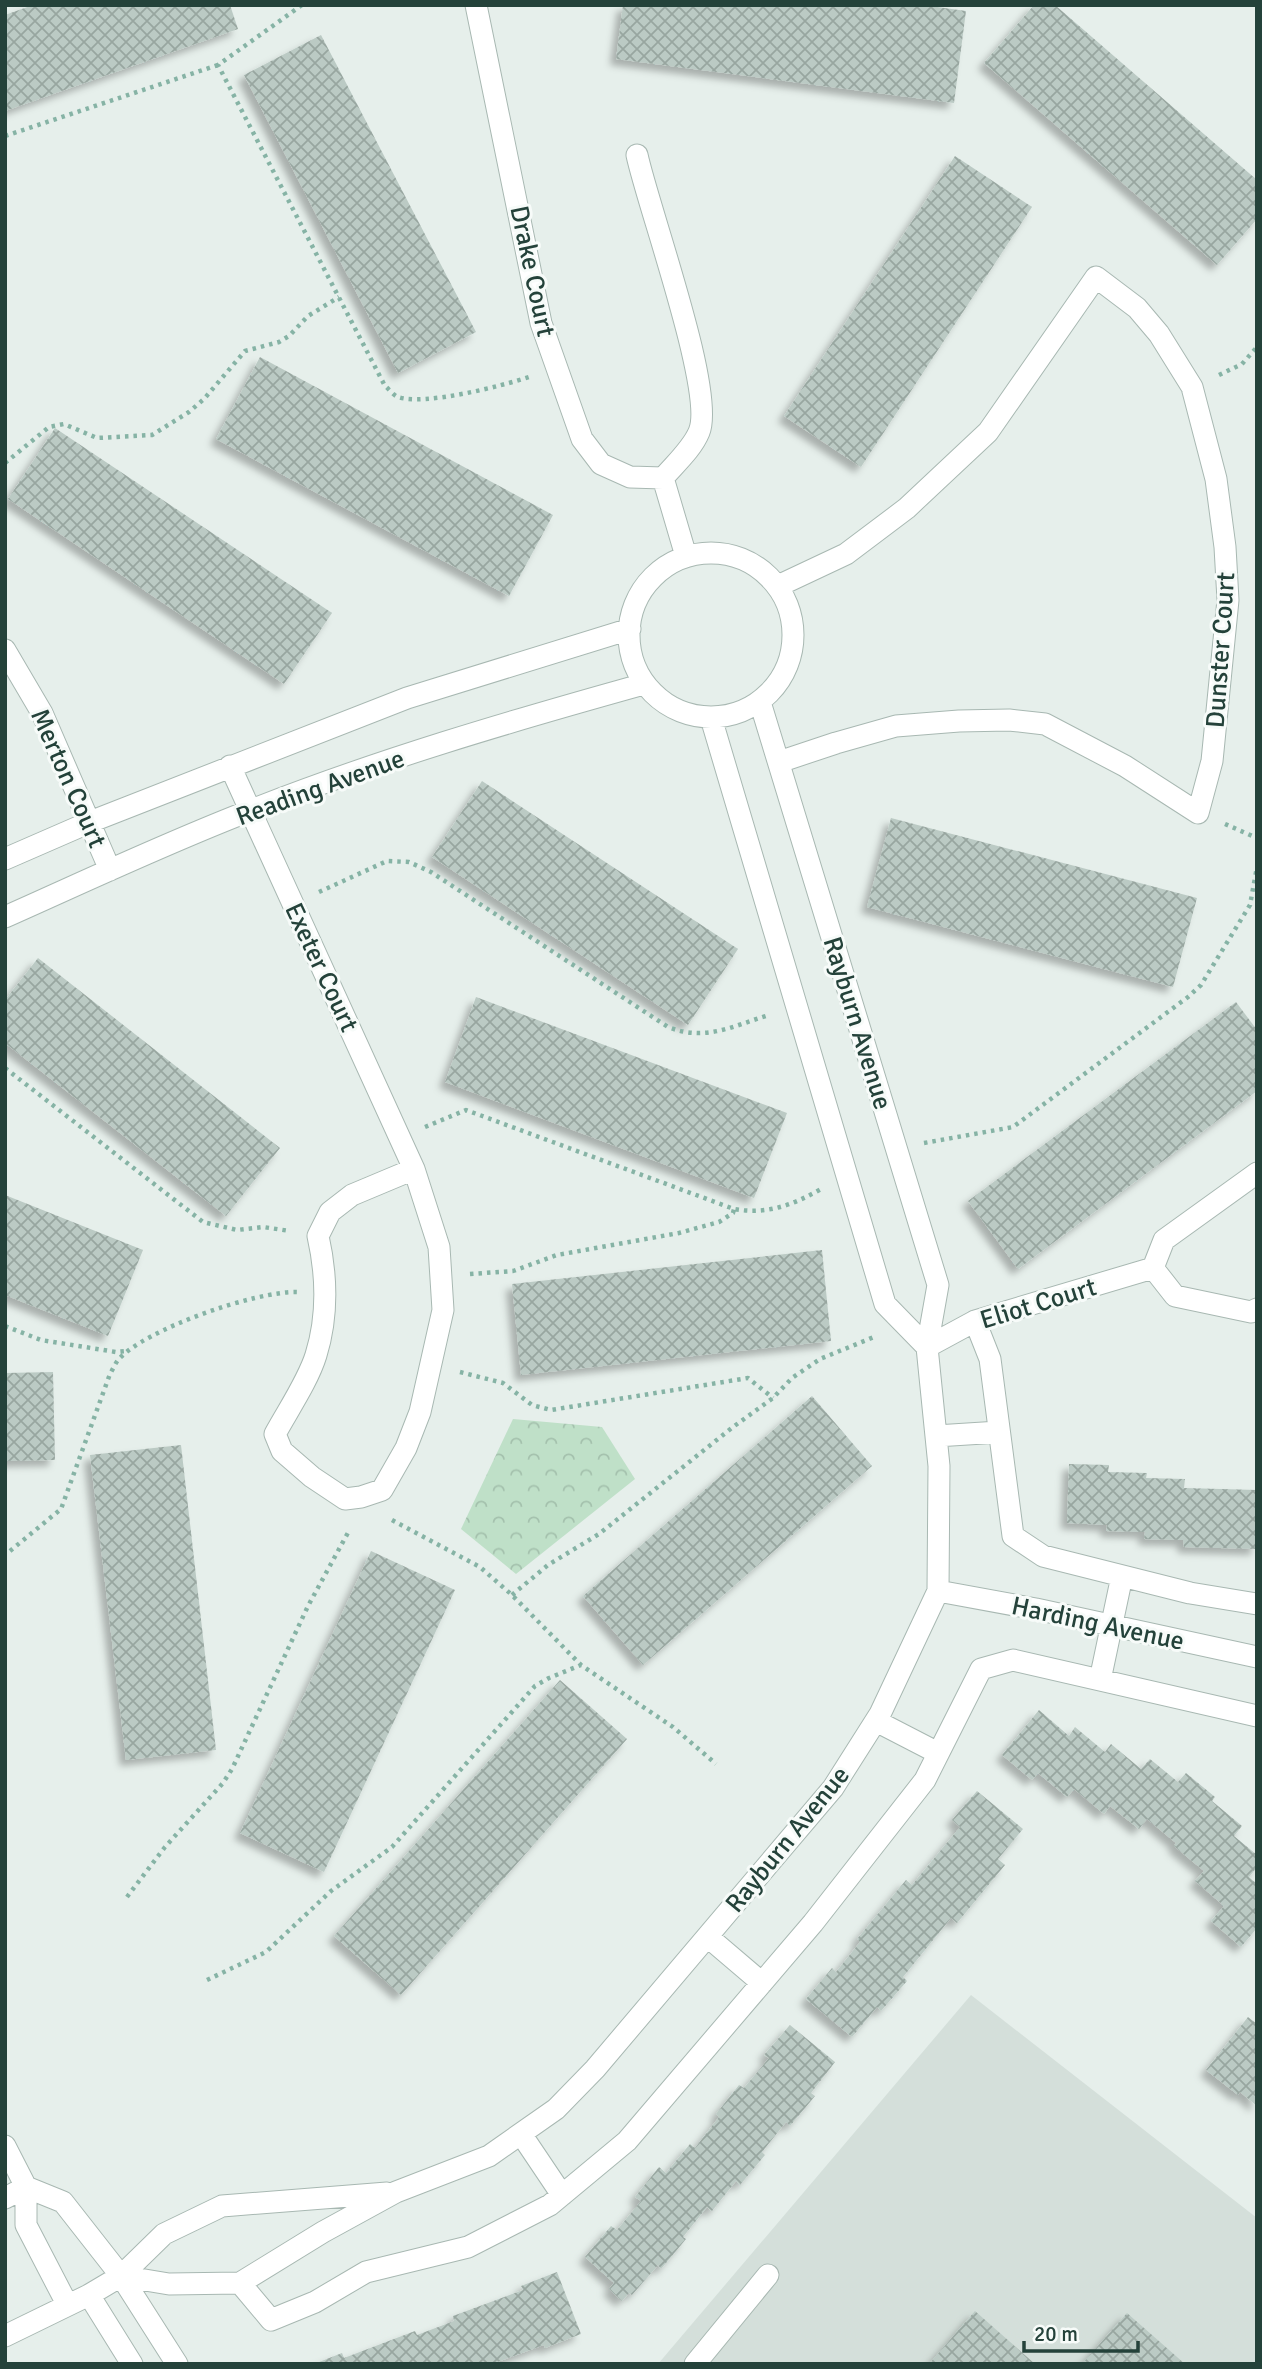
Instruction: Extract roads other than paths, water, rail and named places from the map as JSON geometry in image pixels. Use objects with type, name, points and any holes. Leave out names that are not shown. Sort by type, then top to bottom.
[{"type":"street","name":"Drake Court","points":[[476,5],[541,323],[582,439],[601,464],[630,477],[663,478]]},
{"type":"street","points":[[637,155],[689,338],[702,397],[700,431],[663,478],[686,556]]},
{"type":"street","name":"Dunster Court","points":[[778,586],[846,554],[907,508],[988,432],[1096,277],[1137,308],[1159,334],[1192,387],[1216,479],[1225,547],[1228,600],[1212,761],[1198,813],[1125,766],[1045,724],[1009,720],[896,726],[779,762]]},
{"type":"street","points":[[712,552],[737,556],[760,568],[778,586],[790,609],[794,634],[790,660],[778,683],[760,702],[737,713],[711,718],[686,714],[663,702],[644,684],[633,661],[629,629],[633,610],[644,586],[663,568],[686,556],[712,552]]},
{"type":"street","name":"Reading Avenue","points":[[5,859],[90,822],[407,698],[629,629]]},
{"type":"street","name":"Merton Court","points":[[5,650],[42,712],[110,870]]},
{"type":"street","name":"Reading Avenue","points":[[5,917],[249,810],[473,732],[644,684]]},
{"type":"street","name":"Rayburn Avenue","points":[[240,2283],[323,2232],[396,2192],[489,2156],[556,2109],[595,2069],[834,1788],[876,1721],[938,1591],[939,1466],[928,1347],[938,1285],[760,702]]},
{"type":"street","name":"Rayburn Avenue","points":[[711,718],[885,1304],[928,1347]]},
{"type":"street","name":"Exeter Court","points":[[230,766],[415,1169],[439,1247],[443,1310],[420,1412],[406,1448],[382,1490],[345,1499],[312,1477],[282,1451],[275,1434],[316,1356],[326,1301],[324,1263],[318,1236],[330,1212],[352,1195],[415,1169]]},
{"type":"street","points":[[1257,1173],[1164,1240],[1153,1268],[1175,1296],[1239,1311],[1251,1312],[1257,1308]]},
{"type":"street","name":"Eliot Court","points":[[928,1347],[975,1321],[1153,1268]]},
{"type":"street","points":[[975,1321],[990,1359],[1013,1536],[1043,1556],[1190,1593],[1257,1604]]},
{"type":"street","points":[[936,1436],[999,1432]]},
{"type":"street","points":[[1100,1680],[1122,1576]]},
{"type":"street","name":"Harding Avenue","points":[[938,1591],[1257,1657]]},
{"type":"street","points":[[121,2276],[169,2284],[240,2283],[271,2320],[315,2302],[366,2272],[468,2247],[550,2205],[627,2141],[813,1923],[925,1780],[981,1669],[1013,1660],[1257,1716]]},
{"type":"street","points":[[876,1721],[938,1753]]},
{"type":"street","points":[[708,1937],[762,1983]]},
{"type":"street","points":[[521,2134],[562,2195]]},
{"type":"street","points":[[5,2146],[26,2187],[26,2225],[67,2304]]},
{"type":"street","points":[[5,2198],[26,2187],[63,2202],[121,2276],[177,2364]]},
{"type":"street","name":"Rayburn Avenue","points":[[5,2336],[89,2295],[121,2276],[164,2234],[222,2206],[396,2192]]},
{"type":"street","points":[[695,2364],[768,2275]]},
{"type":"street","points":[[89,2295],[132,2364]]}]
